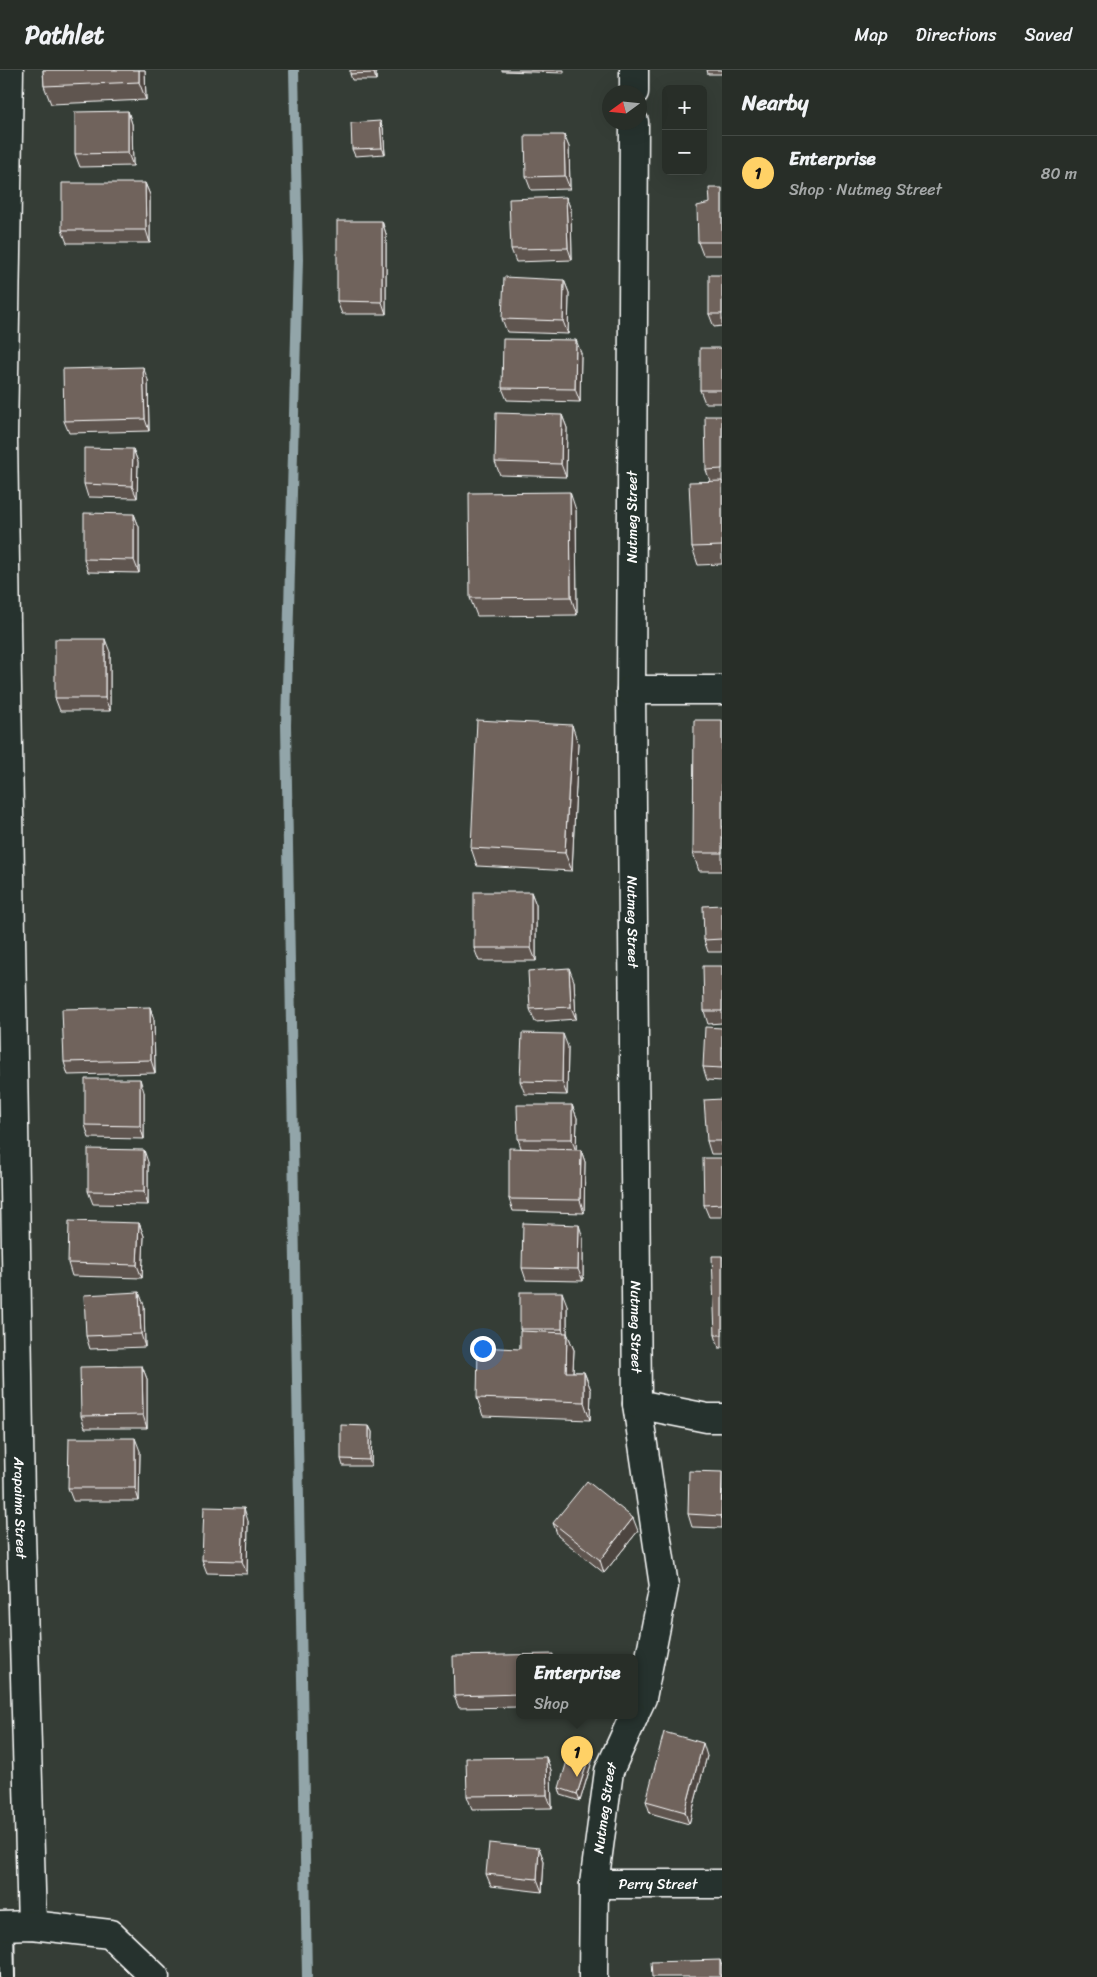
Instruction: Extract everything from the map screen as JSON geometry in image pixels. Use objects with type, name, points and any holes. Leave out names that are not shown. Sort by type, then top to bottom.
[{"type":"street","name":"Arapaima Street","points":[[9,70],[4,112],[2,437],[12,1925]]},
{"type":"street","points":[[634,70],[634,85]]},
{"type":"street","name":"Nutmeg Street","points":[[634,130],[632,690],[637,1404],[664,1586],[642,1698],[638,1707]]},
{"type":"street","points":[[632,690],[722,690]]},
{"type":"street","points":[[637,1404],[707,1418],[722,1418]]},
{"type":"street","name":"Nutmeg Street","points":[[593,1977],[593,1894],[609,1771],[633,1719]]},
{"type":"street","name":"Perry Street","points":[[593,1894],[722,1884]]},
{"type":"street","points":[[12,1925],[110,1934],[155,1977]]},
{"type":"lane","points":[[7,1977],[12,1925]]},
{"type":"building","points":[[43,70],[139,70],[139,82],[44,86]]},
{"type":"building","points":[[350,70],[374,70],[374,73],[350,74]]},
{"type":"building","points":[[128,111],[128,153],[75,154],[75,112]]},
{"type":"building","points":[[380,121],[382,148],[352,149],[351,123]]},
{"type":"building","points":[[525,135],[564,135],[565,176],[526,177]]},
{"type":"building","points":[[62,183],[145,183],[146,230],[62,230]]},
{"type":"building","points":[[709,188],[722,188],[722,242],[698,242],[697,206],[710,203]]},
{"type":"building","points":[[566,197],[568,248],[511,249],[509,199]]},
{"type":"building","points":[[337,221],[382,221],[382,302],[337,301]]},
{"type":"building","points":[[709,275],[722,275],[722,314],[709,314]]},
{"type":"building","points":[[504,277],[564,280],[563,321],[502,319]]},
{"type":"building","points":[[503,339],[576,340],[575,389],[502,388]]},
{"type":"building","points":[[700,348],[722,348],[722,390],[700,390]]},
{"type":"building","points":[[143,367],[145,419],[64,421],[63,369]]},
{"type":"building","points":[[496,413],[562,415],[561,464],[495,462]]},
{"type":"building","points":[[705,416],[722,416],[722,469],[706,470]]},
{"type":"building","points":[[84,448],[133,449],[132,486],[84,484]]},
{"type":"building","points":[[722,481],[722,546],[692,547],[689,482]]},
{"type":"building","points":[[570,492],[571,597],[470,598],[469,493]]},
{"type":"building","points":[[84,513],[134,514],[134,560],[84,559]]},
{"type":"building","points":[[55,639],[105,639],[105,698],[55,698]]},
{"type":"building","points":[[477,720],[572,725],[565,853],[471,848]]},
{"type":"building","points":[[694,720],[722,720],[722,853],[693,853]]},
{"type":"building","points":[[474,892],[531,892],[531,948],[474,948]]},
{"type":"building","points":[[722,905],[722,939],[704,940],[703,906]]},
{"type":"building","points":[[703,966],[722,966],[722,1011],[704,1011]]},
{"type":"building","points":[[569,968],[571,1007],[530,1009],[528,971]]},
{"type":"building","points":[[150,1007],[151,1060],[64,1062],[62,1009]]},
{"type":"building","points":[[705,1027],[722,1028],[722,1068],[703,1067]]},
{"type":"building","points":[[522,1033],[563,1034],[562,1082],[520,1081]]},
{"type":"building","points":[[85,1079],[140,1079],[140,1126],[85,1125]]},
{"type":"building","points":[[722,1099],[722,1141],[707,1141],[704,1100]]},
{"type":"building","points":[[517,1105],[572,1105],[572,1139],[518,1139]]},
{"type":"building","points":[[509,1148],[581,1150],[580,1200],[509,1199]]},
{"type":"building","points":[[88,1149],[144,1150],[144,1192],[88,1191]]},
{"type":"building","points":[[703,1158],[722,1158],[722,1204],[704,1205]]},
{"type":"building","points":[[69,1221],[139,1223],[137,1265],[68,1263]]},
{"type":"building","points":[[523,1223],[579,1225],[578,1269],[522,1268]]},
{"type":"building","points":[[712,1256],[722,1256],[722,1335],[715,1335]]},
{"type":"building","points":[[139,1292],[141,1334],[86,1336],[84,1295]]},
{"type":"building","points":[[520,1292],[562,1292],[562,1329],[520,1329]]},
{"type":"building","points":[[520,1331],[567,1333],[566,1372],[584,1372],[584,1402],[477,1398],[478,1347],[520,1349]]},
{"type":"building","points":[[142,1366],[143,1415],[81,1416],[80,1367]]},
{"type":"building","points":[[341,1425],[369,1426],[369,1460],[341,1459]]},
{"type":"building","points":[[69,1438],[135,1438],[135,1488],[68,1488]]},
{"type":"building","points":[[689,1471],[722,1472],[721,1516],[688,1514]]},
{"type":"building","points":[[587,1481],[633,1518],[600,1560],[553,1523]]},
{"type":"building","points":[[204,1507],[244,1508],[242,1561],[202,1560]]},
{"type":"building","points":[[516,1655],[516,1694],[454,1696],[453,1656]]},
{"type":"building","points":[[664,1732],[703,1743],[685,1812],[646,1801]]},
{"type":"building","points":[[573,1741],[591,1751],[577,1794],[559,1788]]},
{"type":"building","points":[[546,1757],[547,1795],[467,1796],[466,1758]]},
{"type":"building","points":[[489,1843],[539,1848],[537,1879],[486,1874]]},
{"type":"building","points":[[720,1960],[720,1977],[652,1977],[651,1962]]},
{"type":"waterway","points":[[294,70],[298,259],[286,725],[307,1977]]},
{"type":"place","name":"Enterprise","points":[[577,1777]]}]
